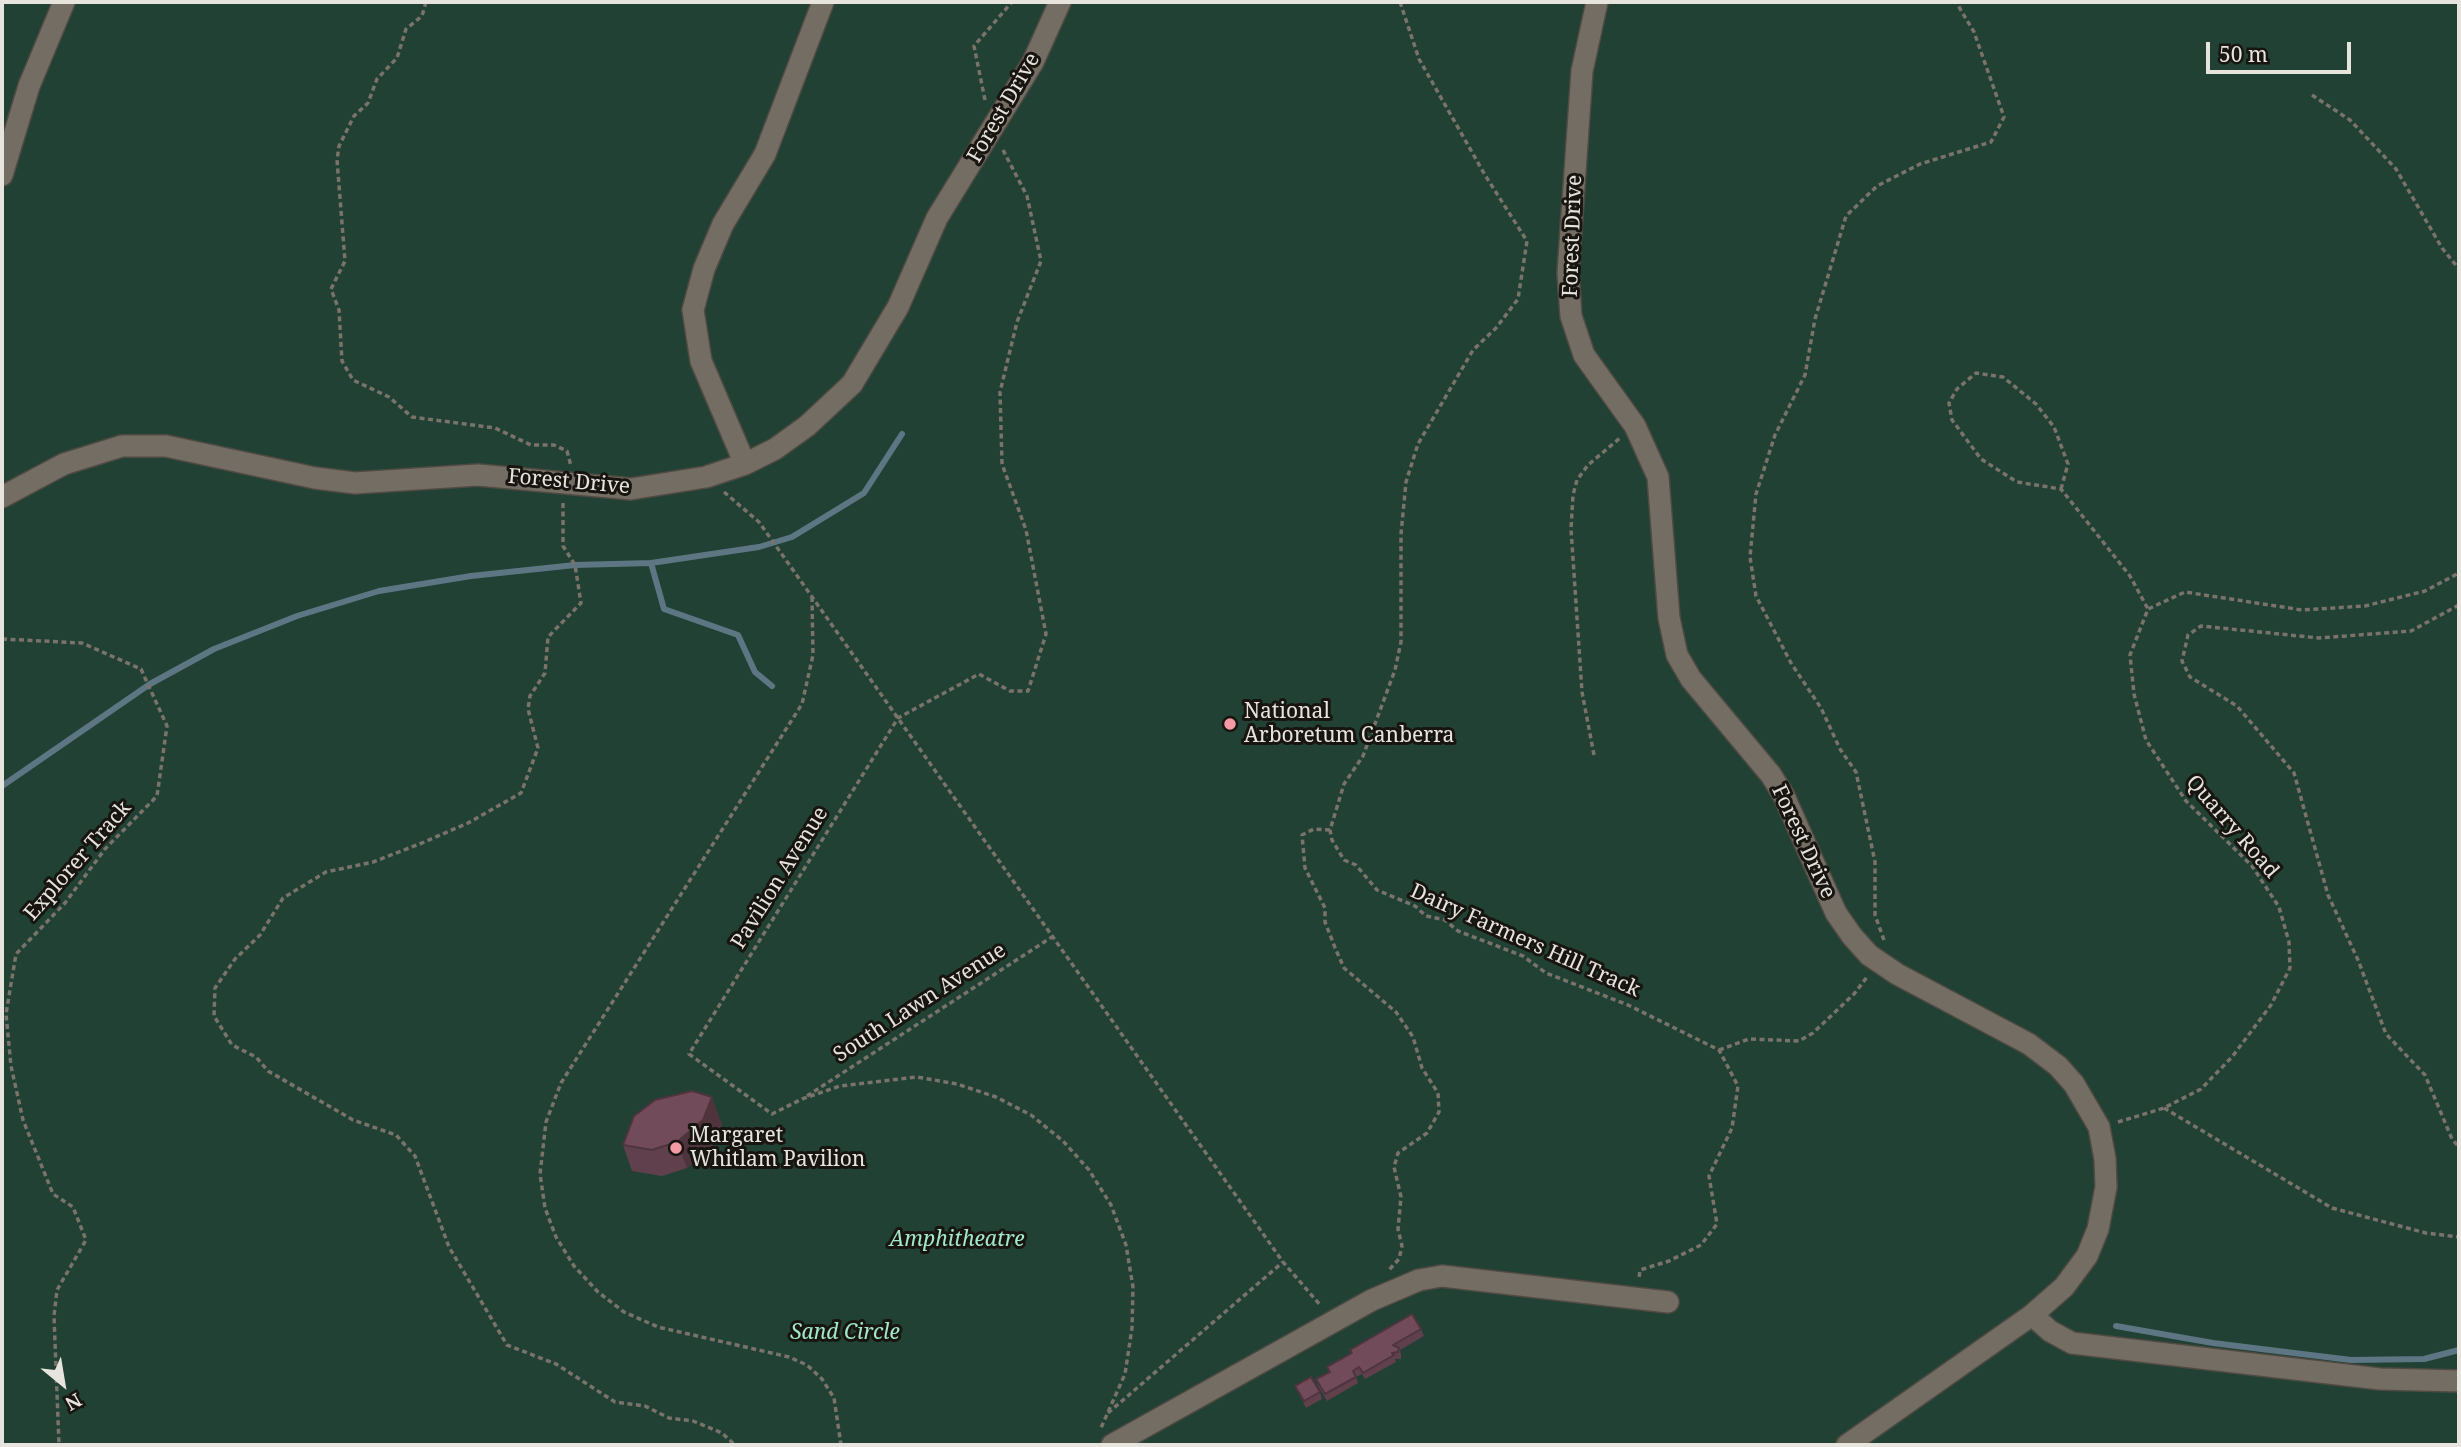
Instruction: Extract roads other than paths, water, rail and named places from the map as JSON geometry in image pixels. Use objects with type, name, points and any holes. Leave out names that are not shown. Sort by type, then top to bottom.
[{"type":"street","points":[[2,175],[29,86],[64,2]]},
{"type":"street","points":[[745,464],[701,361],[693,310],[704,269],[723,224],[765,154],[823,2]]},
{"type":"street","name":"Forest Drive","points":[[2,497],[64,464],[122,446],[166,446],[315,478],[355,483],[478,475],[631,489],[706,477],[745,464],[775,449],[807,426],[852,384],[898,307],[937,218],[1033,62],[1060,2]]},
{"type":"street","name":"Forest Drive","points":[[1597,2],[1582,71],[1569,298],[1574,331],[1584,355],[1636,426],[1658,477],[1669,618],[1677,655],[1691,679],[1784,796],[1836,913],[1852,936],[1878,962],[2029,1044],[2074,1084],[2099,1127],[2105,1159],[2106,1186],[2098,1229],[2087,1256],[2064,1287],[2032,1315],[1847,1445]]},
{"type":"street","points":[[1112,1445],[1334,1321],[1408,1284],[1442,1276],[1668,1302]]},
{"type":"street","points":[[2032,1315],[2050,1331],[2072,1343],[2380,1379],[2459,1381]]},
{"type":"waterway","points":[[2,786],[150,684],[214,649],[297,616],[379,591],[471,576],[575,565],[651,563],[759,547],[792,537],[864,493],[902,434]]},
{"type":"waterway","points":[[651,563],[664,609],[738,635],[755,672],[772,686]]},
{"type":"waterway","points":[[2116,1326],[2213,1343],[2351,1360],[2424,1359],[2459,1350]]},
{"type":"place","name":"National Arboretum Canberra","points":[[1230,724]]},
{"type":"place","name":"Margaret Whitlam Pavilion","points":[[676,1148]]},
{"type":"park label","name":"Amphitheatre","points":[[957,1240]]},
{"type":"park label","name":"Sand Circle","points":[[845,1333]]}]
